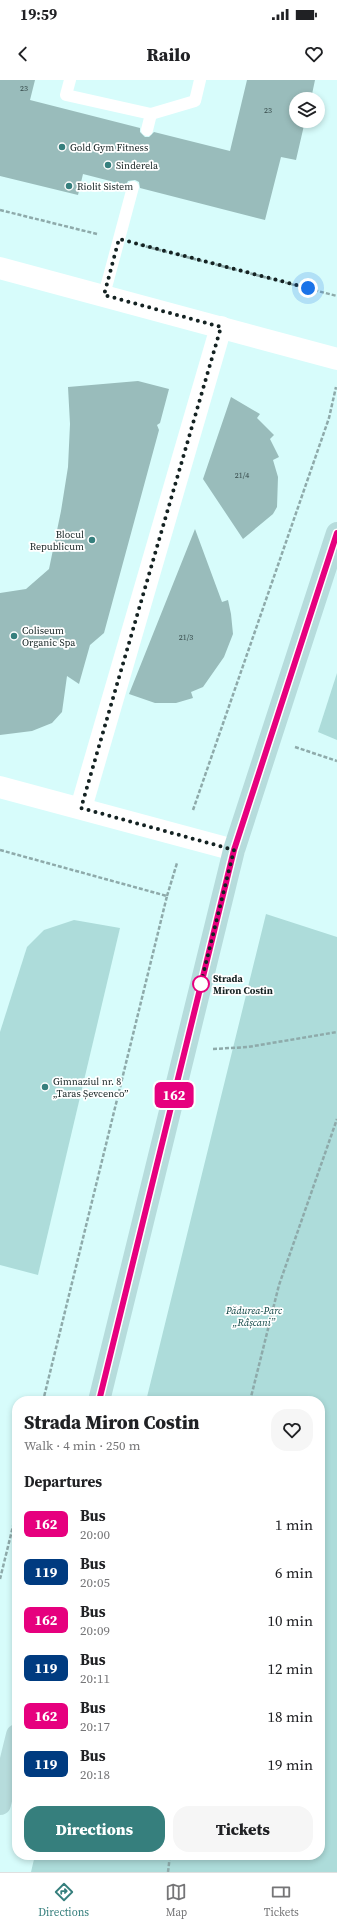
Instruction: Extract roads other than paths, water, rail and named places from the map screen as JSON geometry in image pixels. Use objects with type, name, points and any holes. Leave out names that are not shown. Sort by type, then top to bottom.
[{"type":"main road","points":[[100,1396],[234,850],[337,533]]},
{"type":"main road","points":[[0,1804],[12,1755]]},
{"type":"street","points":[[0,268],[337,359]]},
{"type":"street","points":[[81,808],[221,327]]},
{"type":"street","points":[[0,787],[186,835],[234,850]]},
{"type":"lane","points":[[70,80],[66,95],[151,114],[195,101],[200,80]]},
{"type":"lane","points":[[147,130],[151,114]]},
{"type":"lane","points":[[104,295],[133,187]]},
{"type":"place","name":"Gold Gym Fitness","points":[[62,147]]},
{"type":"place","name":"Sinderela","points":[[108,165]]},
{"type":"place","name":"Riolit Sistem","points":[[69,186]]},
{"type":"place","name":"Blocul Republicum","points":[[92,540]]},
{"type":"place","name":"Coliseum Organic Spa","points":[[14,636]]},
{"type":"place","name":"Strada Miron Costin","points":[[201,984]]},
{"type":"place","name":"Gimnaziul nr. 8 „Taras Șevcenco”","points":[[45,1087]]},
{"type":"park label","name":"Pădurea-Parc „Râșcani”","points":[[254,1316]]}]
